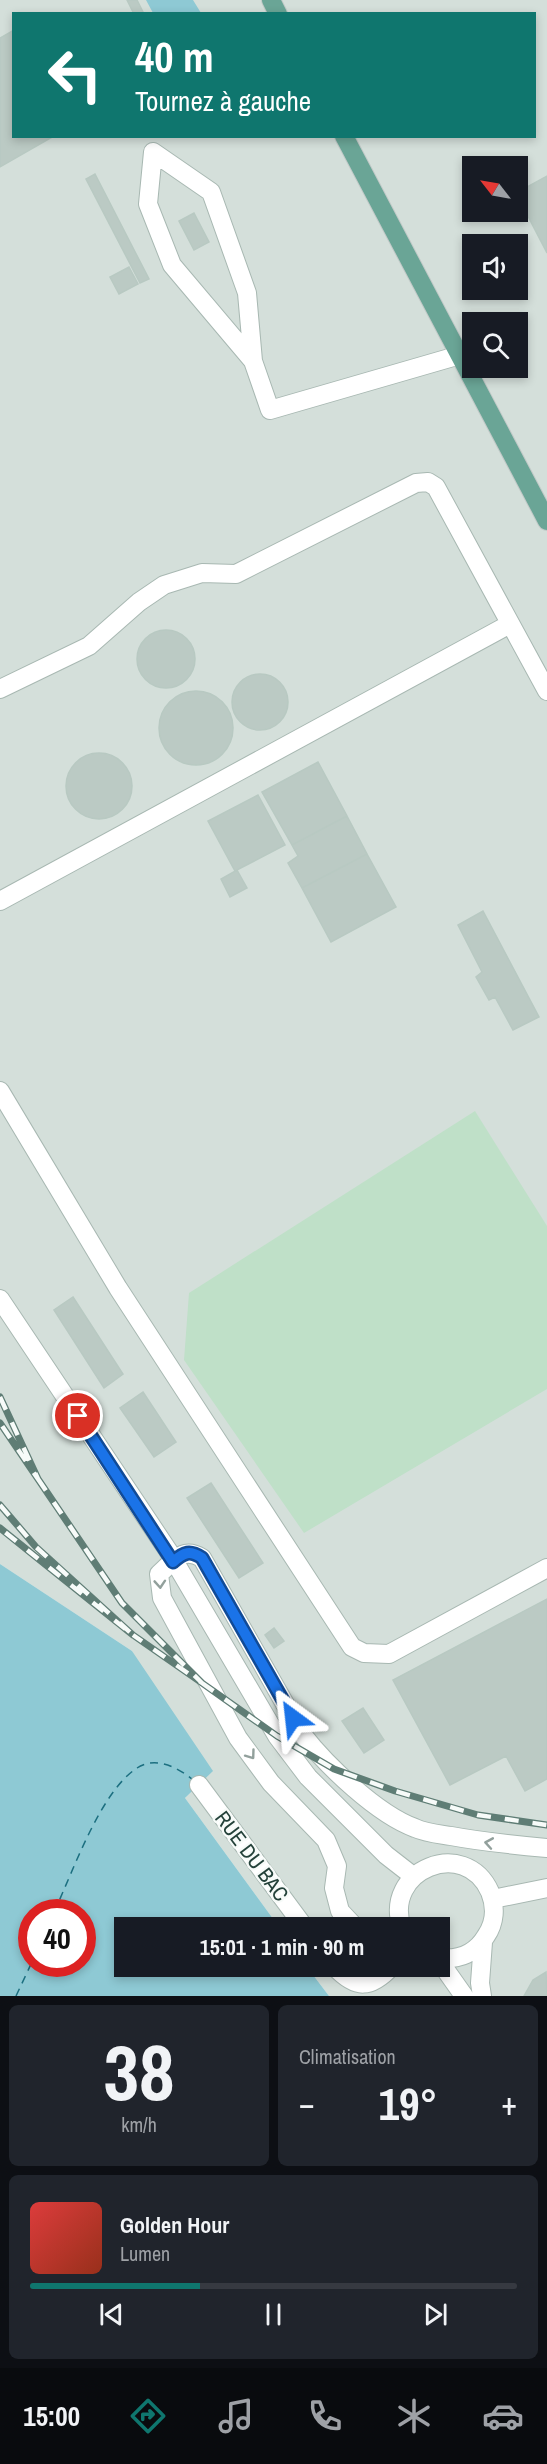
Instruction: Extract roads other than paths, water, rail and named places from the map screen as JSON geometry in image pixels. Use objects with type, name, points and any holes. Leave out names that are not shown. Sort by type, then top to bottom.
[{"type":"main road","points":[[345,138],[547,520]]},
{"type":"street","points":[[253,362],[172,265],[148,204],[153,152],[211,192],[247,293],[253,362],[270,410],[460,355]]},
{"type":"street","points":[[0,689],[89,646],[139,602],[164,585],[202,573],[236,574],[416,483],[428,482],[436,488],[547,691]]},
{"type":"street","points":[[0,901],[510,624]]},
{"type":"street","points":[[0,1091],[118,1288],[352,1647],[364,1653],[389,1654],[547,1568]]},
{"type":"street","points":[[0,1299],[173,1562],[277,1736],[308,1777],[386,1855],[413,1876]]},
{"type":"street","points":[[346,1917],[340,1911],[334,1888],[337,1866],[326,1840],[271,1783],[238,1738],[169,1614],[162,1598],[159,1574],[183,1553],[193,1552],[202,1558],[302,1734],[316,1752],[363,1795],[403,1823],[418,1830],[496,1844],[547,1848]]},
{"type":"street","name":"RUE DU BAC","points":[[199,1785],[297,1917]]},
{"type":"street","points":[[399,1917],[399,1904],[404,1889],[413,1876],[427,1867],[443,1863],[460,1865],[475,1872],[486,1884],[493,1899],[494,1914],[491,1929],[483,1942],[474,1950],[462,1956],[450,1958]]},
{"type":"street","points":[[493,1899],[547,1888]]},
{"type":"street","points":[[482,1996],[480,1983],[483,1942]]},
{"type":"street","points":[[450,1975],[464,1996]]},
{"type":"street","points":[[344,1977],[359,1984],[370,1984],[383,1977]]},
{"type":"water","points":[[146,0],[193,0],[200,12],[152,12]]},
{"type":"water","points":[[0,1564],[132,1651],[213,1771],[185,1798],[272,1917],[114,1917],[114,1977],[315,1977],[329,1996],[0,1996]]},
{"type":"railway","points":[[0,1397],[38,1479],[0,1423]]},
{"type":"railway","points":[[38,1479],[122,1603],[202,1683],[133,1635]]},
{"type":"railway","points":[[0,1505],[36,1547],[133,1635],[0,1528]]},
{"type":"railway","points":[[202,1683],[277,1736],[334,1769],[395,1791],[478,1815],[547,1825]]}]
